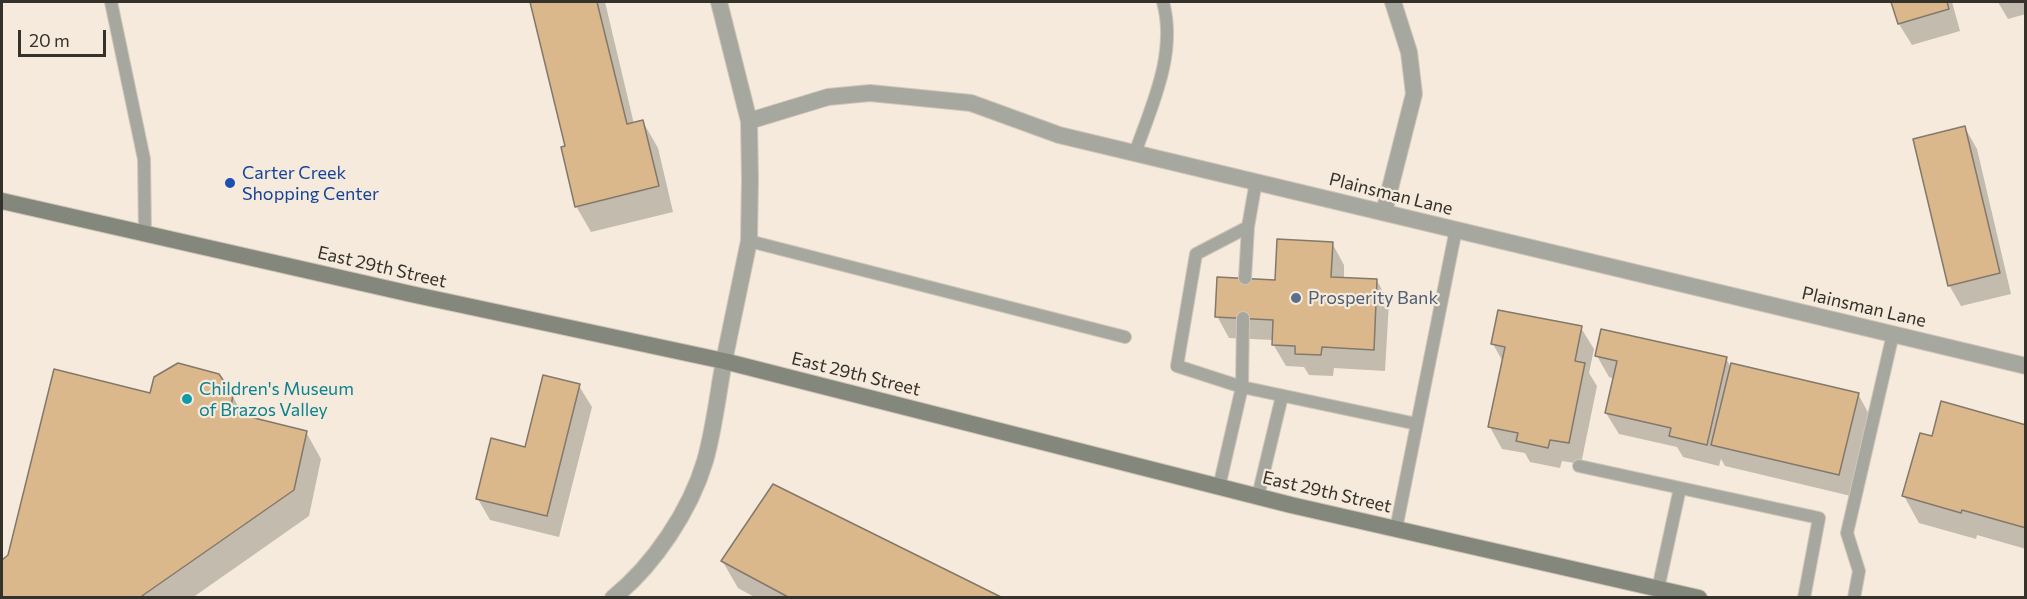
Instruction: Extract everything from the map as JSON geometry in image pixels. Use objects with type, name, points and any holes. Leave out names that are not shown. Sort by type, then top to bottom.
[{"type":"main road","name":"East 29th Street","points":[[2,201],[411,294],[724,361],[1219,487],[1699,597]]},
{"type":"street","points":[[613,597],[632,583],[663,545],[687,504],[705,461],[749,241],[749,121],[719,2]]},
{"type":"street","points":[[1384,212],[1414,94],[1409,52],[1393,2]]},
{"type":"street","name":"Plainsman Lane","points":[[749,121],[828,97],[870,93],[971,103],[1059,135],[2025,366]]},
{"type":"lane","points":[[111,2],[144,159],[145,233]]},
{"type":"lane","points":[[1134,153],[1161,80],[1167,49],[1163,2]]},
{"type":"lane","points":[[1245,278],[1248,227],[1256,181]]},
{"type":"lane","points":[[1248,227],[1196,254],[1177,366],[1242,387],[1417,424]]},
{"type":"lane","points":[[1396,529],[1456,229]]},
{"type":"lane","points":[[749,241],[1125,337]]},
{"type":"lane","points":[[1219,487],[1242,387],[1243,318]]},
{"type":"lane","points":[[1854,597],[1858,571],[1847,533],[1893,334]]},
{"type":"lane","points":[[1258,496],[1282,396]]},
{"type":"lane","points":[[1579,466],[1819,518],[1804,597]]},
{"type":"lane","points":[[1658,589],[1680,488]]},
{"type":"building","points":[[530,2],[597,2],[627,124],[643,120],[659,186],[575,207],[561,147],[565,146]]},
{"type":"building","points":[[1891,2],[1947,2],[1949,9],[1898,24]]},
{"type":"building","points":[[1965,126],[2000,273],[1948,286],[1913,139]]},
{"type":"building","name":"Prosperity Bank","points":[[1277,239],[1333,242],[1331,277],[1377,279],[1374,350],[1322,347],[1321,355],[1295,354],[1295,346],[1272,345],[1273,320],[1215,317],[1217,277],[1275,280]]},
{"type":"building","points":[[1498,310],[1582,326],[1575,361],[1585,363],[1569,443],[1550,440],[1548,448],[1516,441],[1518,433],[1488,427],[1505,347],[1491,344]]},
{"type":"building","points":[[1601,329],[1727,357],[1707,445],[1669,436],[1671,428],[1605,413],[1617,361],[1595,356]]},
{"type":"building","points":[[178,363],[219,374],[233,395],[230,412],[307,431],[294,490],[139,598],[2,598],[2,560],[8,555],[54,369],[150,393],[154,377]]},
{"type":"building","points":[[1731,363],[1859,393],[1839,475],[1711,445]]},
{"type":"building","points":[[543,375],[580,384],[547,516],[476,499],[491,438],[525,447]]},
{"type":"building","points":[[1941,401],[2026,425],[2026,528],[1902,496],[1920,433],[1932,436]]},
{"type":"building","points":[[773,484],[1003,598],[790,598],[721,561]]},
{"type":"place","name":"Carter Creek Shopping Center","points":[[230,183]]},
{"type":"place","name":"Prosperity Bank","points":[[1296,298]]},
{"type":"place","name":"Children's Museum of Brazos Valley","points":[[187,399]]}]
